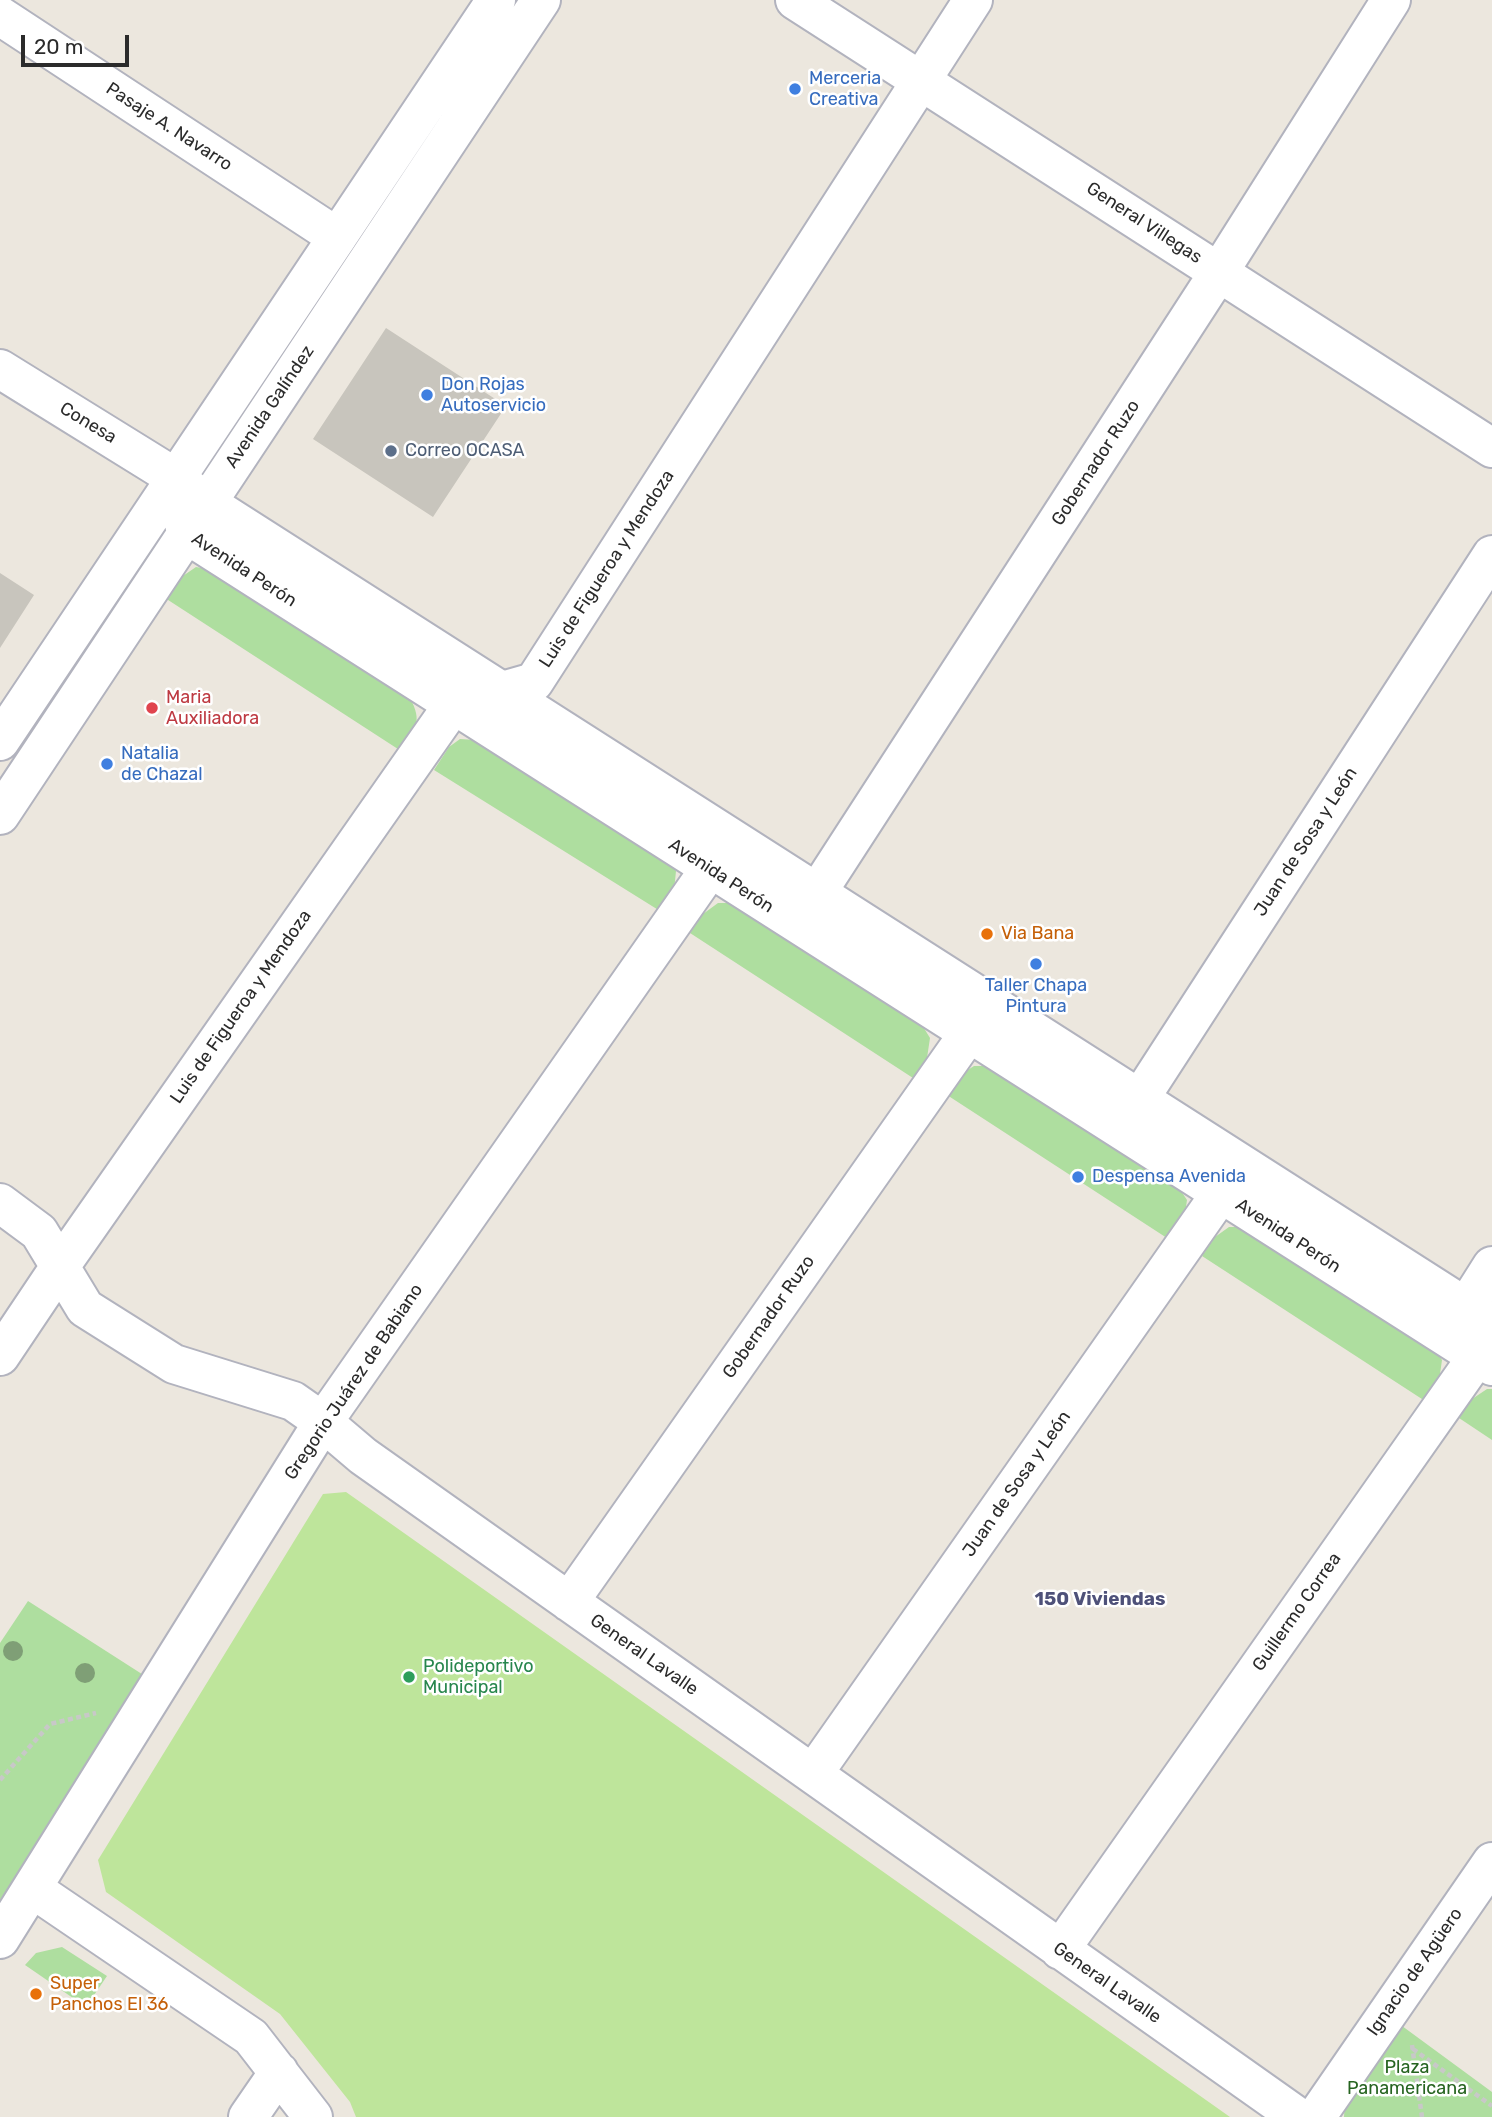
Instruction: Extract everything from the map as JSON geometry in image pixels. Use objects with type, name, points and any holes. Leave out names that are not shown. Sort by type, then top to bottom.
[{"type":"street","points":[[0,741],[496,0]]},
{"type":"street","name":"General Villegas","points":[[795,0],[1492,448]]},
{"type":"street","name":"Luis de Figueroa y Mendoza","points":[[0,1356],[453,705],[534,682],[973,0]]},
{"type":"street","name":"Gobernador Ruzo","points":[[807,909],[1219,272],[1391,0]]},
{"type":"street","name":"Avenida Galíndez","points":[[0,815],[534,2]]},
{"type":"street","name":"Pasaje A. Navarro","points":[[0,16],[337,237]]},
{"type":"street","name":"Conesa","points":[[0,369],[176,478]]},
{"type":"street","name":"Avenida Perón","points":[[176,478],[196,519],[453,705],[721,854],[1482,1339]]},
{"type":"street","name":"Avenida Perón","points":[[196,519],[500,691],[721,854]]},
{"type":"street","name":"Juan de Sosa y León","points":[[1130,1114],[1492,555]]},
{"type":"street","name":"Gregorio Juárez de Babiano","points":[[0,1940],[323,1422],[721,854]]},
{"type":"street","name":"Avenida Perón","points":[[807,909],[969,1033],[1130,1114],[1221,1193],[1482,1339]]},
{"type":"street","name":"Gobernador Ruzo","points":[[569,1602],[969,1033]]},
{"type":"street","name":"Juan de Sosa y León","points":[[813,1774],[1221,1193]]},
{"type":"street","name":"General Lavalle","points":[[0,1203],[39,1232],[86,1308],[174,1364],[293,1401],[363,1456],[1298,2117]]},
{"type":"street","name":"Guillermo Correa","points":[[1060,1950],[1482,1339],[1492,1266]]},
{"type":"street","name":"Ignacio de Agüero","points":[[1316,2117],[1492,1862]]},
{"type":"street","points":[[33,1889],[251,2037],[313,2117]]},
{"type":"street","points":[[248,2117],[279,2072]]},
{"type":"path","points":[[0,1780],[50,1724],[149,1704]]},
{"type":"path","points":[[1405,1985],[1422,2117]]},
{"type":"path","points":[[1412,2048],[1492,2106]]},
{"type":"green space","points":[[196,567],[212,570],[407,693],[417,716],[415,729],[401,751],[165,598],[177,580]]},
{"type":"green space","points":[[460,739],[476,740],[666,857],[676,871],[674,891],[660,911],[434,770],[449,747]]},
{"type":"green space","points":[[718,903],[734,903],[919,1020],[930,1038],[927,1058],[913,1078],[690,933],[703,914]]},
{"type":"green space","points":[[974,1066],[991,1066],[1175,1182],[1187,1200],[1184,1220],[1170,1240],[947,1095],[960,1075]]},
{"type":"green space","points":[[1229,1227],[1246,1227],[1430,1343],[1442,1360],[1439,1381],[1425,1401],[1202,1256],[1215,1237]]},
{"type":"green space","points":[[1487,1389],[1492,1389],[1492,1440],[1459,1418],[1472,1399]]},
{"type":"green space","name":"Polideportivo Municipal","points":[[346,1492],[1230,2117],[356,2117],[350,2102],[280,2014],[106,1892],[98,1860],[323,1494]]},
{"type":"green space","points":[[28,1601],[145,1676],[0,1900],[0,1643]]},
{"type":"green space","points":[[62,1947],[107,1976],[86,2007],[25,1965],[36,1953]]},
{"type":"green space","name":"Plaza Panamericana","points":[[1398,2023],[1492,2092],[1492,2117],[1344,2117],[1345,2099]]},
{"type":"building","points":[[386,328],[506,406],[433,517],[313,439]]},
{"type":"building","points":[[0,573],[34,595],[0,648]]},
{"type":"place","name":"Merceria Creativa","points":[[795,89]]},
{"type":"place","name":"Don Rojas Autoservicio","points":[[427,395]]},
{"type":"place","name":"Correo OCASA","points":[[391,451]]},
{"type":"place","name":"Maria Auxiliadora","points":[[152,708]]},
{"type":"place","name":"Natalia de Chazal","points":[[107,764]]},
{"type":"place","name":"Via Bana","points":[[987,934]]},
{"type":"place","name":"Taller Chapa Pintura","points":[[1036,964]]},
{"type":"place","name":"Despensa Avenida","points":[[1078,1177]]},
{"type":"place","name":"Polideportivo Municipal","points":[[409,1677]]},
{"type":"place","name":"Super Panchos El 36","points":[[36,1994]]},
{"type":"district","name":"150 Viviendas","points":[[1100,1600]]}]
